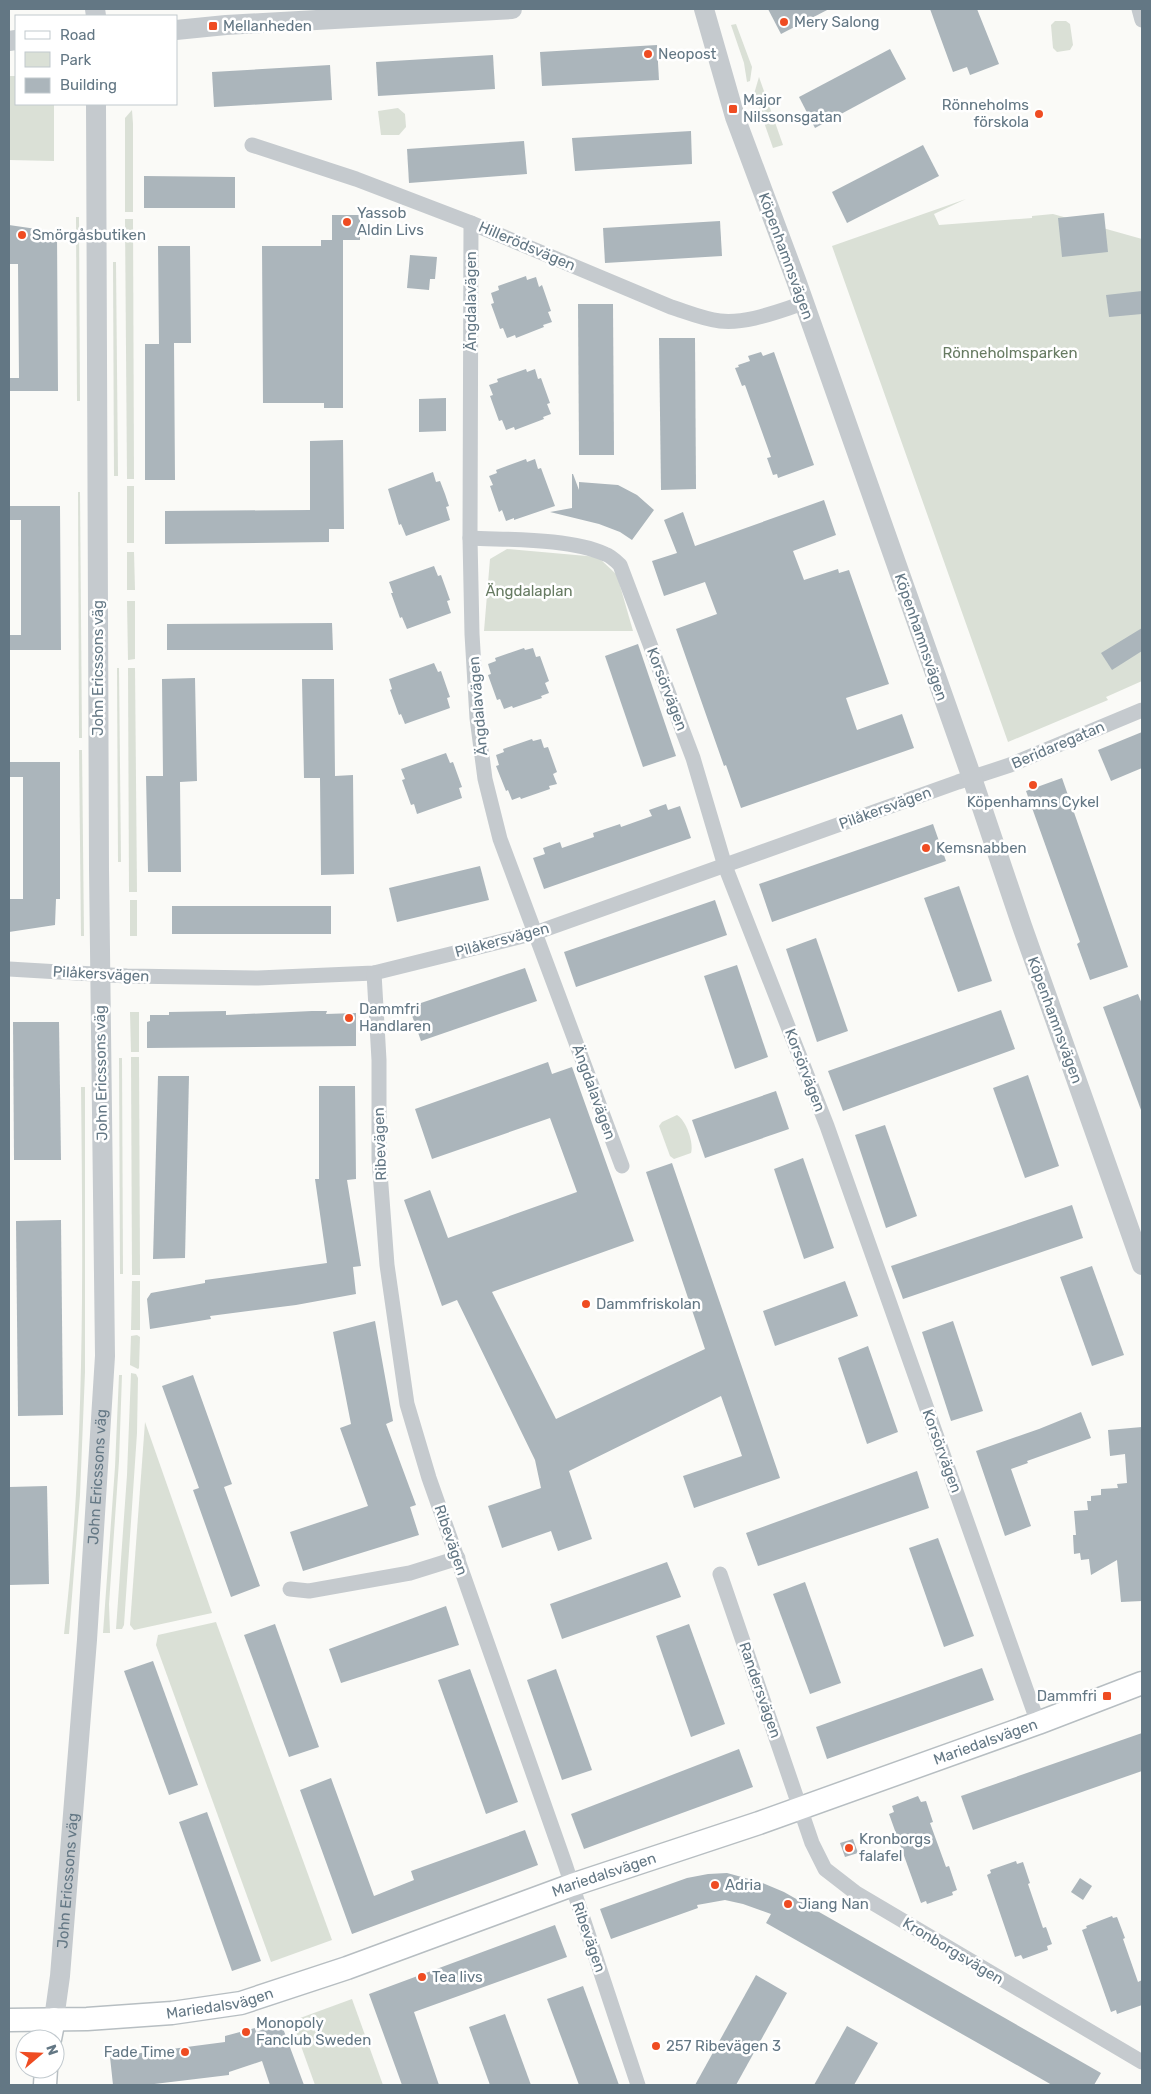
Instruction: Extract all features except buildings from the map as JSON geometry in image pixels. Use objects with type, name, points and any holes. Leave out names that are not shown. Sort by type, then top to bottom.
[{"type":"main road","name":"Mariedalsvägen","points":[[9,2020],[52,2029],[241,2002],[347,1968],[572,1885],[759,1823],[1038,1723],[1142,1683]]},
{"type":"street","points":[[178,30],[255,23],[512,9]]},
{"type":"street","name":"Köpenhamnsvägen","points":[[704,9],[735,116],[804,303],[1142,1265]]},
{"type":"street","points":[[1140,9],[1142,20]]},
{"type":"street","name":"John Ericssons väg","points":[[52,2029],[60,1976],[87,1640],[105,1356],[100,975],[96,105]]},
{"type":"street","name":"Hillerödsvägen","points":[[252,145],[356,179],[472,223],[671,307],[702,317],[721,322],[743,320],[767,315],[804,303]]},
{"type":"street","name":"Ängdalavägen","points":[[472,223],[470,538],[472,634],[477,709],[485,779],[500,839],[622,1166]]},
{"type":"street","name":"Korsörvägen","points":[[470,538],[574,545],[593,549],[607,555],[620,565],[693,758],[725,866],[827,1126],[1038,1723]]},
{"type":"street","name":"Beridaregatan","points":[[972,778],[1010,765],[1142,710]]},
{"type":"street","name":"Pilåkersvägen","points":[[9,969],[100,975],[258,978],[374,973],[535,933],[972,778]]},
{"type":"street","name":"Ribevägen","points":[[374,973],[379,1060],[379,1153],[391,1294],[407,1404],[429,1478],[572,1885],[638,2085]]},
{"type":"street","points":[[290,1589],[309,1591],[410,1573],[458,1558]]},
{"type":"street","name":"Randersvägen","points":[[720,1574],[800,1807]]},
{"type":"street","name":"Kronborgsvägen","points":[[800,1807],[812,1843],[825,1869],[856,1893],[1142,2062]]},
{"type":"green space","points":[[1055,21],[1066,21],[1070,24],[1073,45],[1070,50],[1057,52],[1053,48],[1051,25]]},
{"type":"green space","points":[[736,24],[752,67],[750,81],[747,82],[744,63],[731,25]]},
{"type":"green space","points":[[9,76],[15,76],[15,105],[54,105],[54,161],[9,160]]},
{"type":"green space","points":[[759,77],[783,145],[773,148],[754,94]]},
{"type":"green space","points":[[398,108],[405,114],[406,127],[399,135],[381,135],[378,111]]},
{"type":"green space","points":[[132,110],[133,212],[125,212],[125,118]]},
{"type":"green space","name":"Rönneholmsparken","points":[[966,199],[934,214],[939,225],[1032,218],[1032,216],[1053,214],[1142,239],[1142,681],[1106,697],[1108,700],[1008,742],[832,246]]},
{"type":"green space","points":[[76,217],[79,217],[80,401],[77,401]]},
{"type":"green space","points":[[125,219],[133,219],[134,479],[127,479]]},
{"type":"green space","points":[[113,262],[116,262],[118,476],[114,476]]},
{"type":"green space","points":[[127,486],[134,486],[134,543],[127,543]]},
{"type":"green space","points":[[78,492],[80,492],[82,738],[79,738]]},
{"type":"green space","name":"Ängdalaplan","points":[[507,549],[598,557],[617,575],[633,631],[484,631],[490,559]]},
{"type":"green space","points":[[127,552],[134,552],[135,590],[127,590]]},
{"type":"green space","points":[[127,601],[135,601],[135,659],[128,660]]},
{"type":"green space","points":[[117,668],[119,668],[121,862],[118,862]]},
{"type":"green space","points":[[128,668],[135,668],[137,892],[129,892]]},
{"type":"green space","points":[[79,750],[82,750],[84,936],[81,936]]},
{"type":"green space","points":[[130,900],[137,900],[137,936],[130,936]]},
{"type":"green space","points":[[130,1012],[139,1012],[139,1052],[131,1052]]},
{"type":"green space","points":[[131,1057],[139,1057],[140,1275],[132,1275]]},
{"type":"green space","points":[[119,1058],[122,1058],[123,1274],[120,1274]]},
{"type":"green space","points":[[81,1087],[85,1087],[85,1372],[80,1495],[69,1634],[64,1634],[71,1566],[79,1429],[82,1292]]},
{"type":"green space","points":[[677,1115],[686,1127],[692,1149],[691,1153],[674,1159],[670,1156],[659,1126],[662,1122]]},
{"type":"green space","points":[[132,1281],[140,1281],[140,1330],[131,1330]]},
{"type":"green space","points":[[137,1335],[140,1337],[138,1369],[130,1365],[131,1336]]},
{"type":"green space","points":[[131,1373],[136,1374],[138,1378],[137,1433],[124,1625],[122,1629],[116,1629],[127,1475]]},
{"type":"green space","points":[[119,1375],[122,1375],[119,1461],[109,1604],[110,1633],[103,1633],[115,1467]]},
{"type":"green space","points":[[145,1422],[212,1613],[134,1630],[130,1625]]},
{"type":"green space","points":[[216,1622],[332,1940],[271,1962],[156,1645],[158,1635]]},
{"type":"green space","points":[[352,1999],[383,2085],[315,2085],[292,2021]]},
{"type":"place","name":"Mery Salong","points":[[784,22]]},
{"type":"place","name":"Mellanheden","points":[[213,26]]},
{"type":"place","name":"Neopost","points":[[648,54]]},
{"type":"place","name":"Major Nilssonsgatan","points":[[733,109]]},
{"type":"place","name":"Rönneholms förskola","points":[[1039,114]]},
{"type":"place","name":"Yassob Aldin Livs","points":[[347,222]]},
{"type":"place","name":"Smörgåsbutiken","points":[[22,235]]},
{"type":"place","name":"Köpenhamns Cykel","points":[[1033,785]]},
{"type":"place","name":"Kemsnabben","points":[[926,848]]},
{"type":"place","name":"Dammfri Handlaren","points":[[349,1018]]},
{"type":"place","name":"Dammfriskolan","points":[[586,1304]]},
{"type":"place","name":"Dammfri","points":[[1107,1696]]},
{"type":"place","name":"Kronborgs falafel","points":[[849,1848]]},
{"type":"place","name":"Adria","points":[[715,1885]]},
{"type":"place","name":"Jiang Nan","points":[[788,1904]]},
{"type":"place","name":"Tea livs","points":[[422,1977]]},
{"type":"place","name":"Monopoly Fanclub Sweden","points":[[246,2032]]},
{"type":"place","name":"257 Ribevägen 3","points":[[656,2046]]},
{"type":"place","name":"Fade Time","points":[[185,2052]]}]
